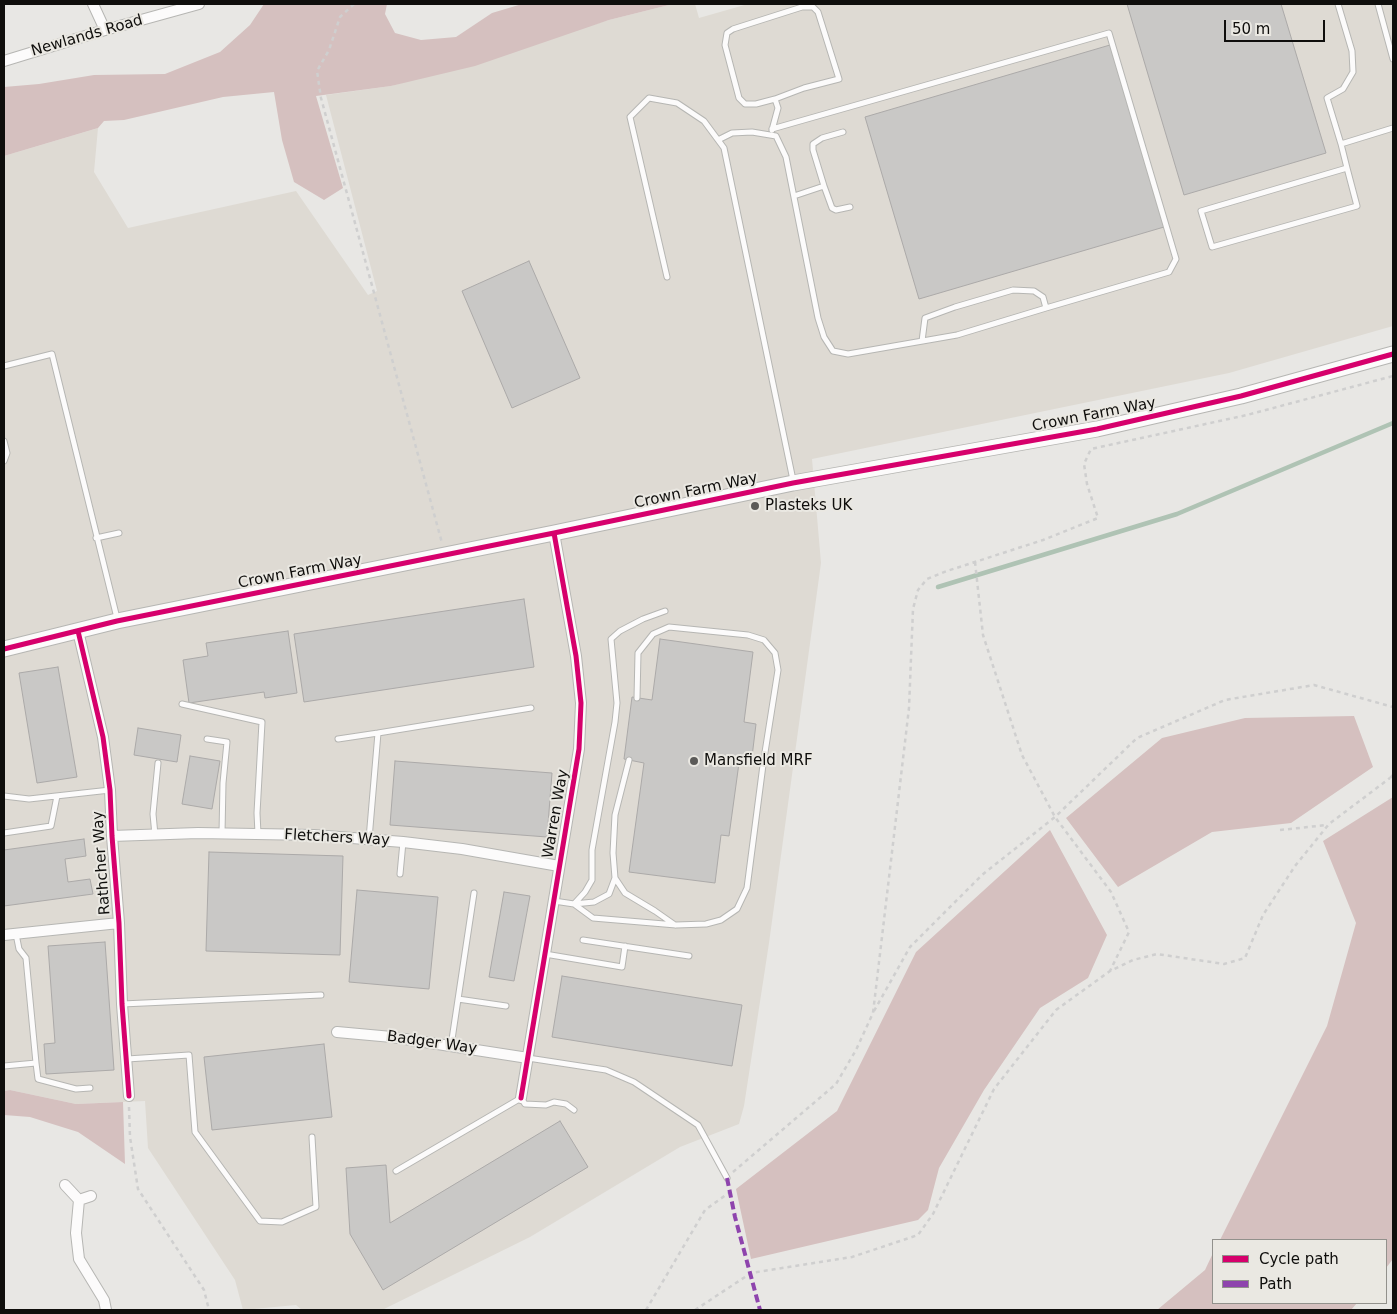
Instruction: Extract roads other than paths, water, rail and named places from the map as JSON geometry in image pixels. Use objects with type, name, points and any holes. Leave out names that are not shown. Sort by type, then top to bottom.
[{"type":"street","points":[[93,4],[105,30]]},
{"type":"street","name":"Newlands Road","points":[[4,60],[199,4]]},
{"type":"street","name":"Crown Farm Way","points":[[4,649],[117,621],[554,534],[794,483],[1098,429],[1241,396],[1393,354]]},
{"type":"street","name":"Warren Way","points":[[521,1098],[579,749],[582,703],[576,656],[554,534]]},
{"type":"street","name":"Rathcher Way","points":[[78,631],[103,738],[110,790],[129,1096]]},
{"type":"street","name":"Fletchers Way","points":[[112,836],[222,833],[314,835],[462,849],[560,866]]},
{"type":"street","points":[[4,935],[119,923]]},
{"type":"street","name":"Badger Way","points":[[337,1032],[451,1046],[528,1058]]},
{"type":"street","points":[[66,1185],[79,1200],[76,1233],[78,1259],[104,1300],[106,1310]]},
{"type":"street","points":[[79,1200],[91,1196]]},
{"type":"lane","points":[[1338,4],[1352,51],[1353,72],[1343,89],[1327,98],[1341,144],[1357,206],[1212,247],[1201,211],[1347,168]]},
{"type":"lane","points":[[1378,4],[1391,41],[1393,59]]},
{"type":"lane","points":[[813,6],[818,12],[839,79],[804,88],[774,99],[756,104],[745,104],[739,98],[725,45],[726,33],[733,29],[802,7],[813,6]]},
{"type":"lane","points":[[718,140],[732,133],[752,132],[776,136],[786,157],[818,318],[824,337],[833,351],[848,354],[957,335],[1169,272],[1176,259],[1109,33],[772,129]]},
{"type":"lane","points":[[667,278],[630,117],[649,98],[677,103],[704,121],[724,148],[794,483]]},
{"type":"lane","points":[[770,135],[778,108],[774,99]]},
{"type":"lane","points":[[1341,144],[1393,128]]},
{"type":"lane","points":[[843,132],[822,138],[813,144],[813,150],[832,208],[836,210],[850,207]]},
{"type":"lane","points":[[794,196],[824,186]]},
{"type":"lane","points":[[922,341],[925,318],[1014,290],[1034,291],[1043,297],[1046,308]]},
{"type":"lane","points":[[4,366],[52,354],[117,621]]},
{"type":"lane","points":[[4,441],[7,453],[4,460]]},
{"type":"lane","points":[[96,538],[119,533]]},
{"type":"lane","points":[[574,904],[585,892],[592,880],[593,841],[615,722],[617,703],[611,639],[620,631],[665,611]]},
{"type":"lane","points":[[574,904],[593,918],[676,925],[706,924],[721,920],[737,909],[747,888],[778,670],[776,653],[764,640],[748,635],[670,627],[653,634],[638,653],[637,698]]},
{"type":"lane","points":[[182,704],[262,722],[258,834]]},
{"type":"lane","points":[[338,739],[531,708]]},
{"type":"lane","points":[[369,839],[378,733]]},
{"type":"lane","points":[[207,739],[227,742],[222,782],[222,833]]},
{"type":"lane","points":[[554,901],[574,904],[594,902],[609,894],[615,878],[613,853],[616,815],[628,760]]},
{"type":"lane","points":[[156,836],[153,814],[158,763]]},
{"type":"lane","points":[[4,796],[29,798],[110,790]]},
{"type":"lane","points":[[4,833],[51,826],[57,796]]},
{"type":"lane","points":[[400,874],[403,842]]},
{"type":"lane","points":[[615,878],[625,893],[676,925]]},
{"type":"lane","points":[[451,1046],[474,893]]},
{"type":"lane","points":[[15,934],[20,949],[26,958],[38,1079],[76,1088],[90,1088]]},
{"type":"lane","points":[[583,940],[689,956]]},
{"type":"lane","points":[[545,954],[622,967],[625,946]]},
{"type":"lane","points":[[122,1004],[321,995]]},
{"type":"lane","points":[[458,999],[506,1006]]},
{"type":"lane","points":[[126,1059],[188,1056],[195,1132],[260,1222],[282,1222],[316,1207],[312,1137]]},
{"type":"lane","points":[[528,1058],[606,1070],[634,1082],[698,1125],[727,1178]]},
{"type":"lane","points":[[4,1066],[36,1062]]},
{"type":"lane","points":[[396,1171],[521,1098],[525,1104],[546,1105],[554,1102],[566,1104],[574,1110]]},
{"type":"waterway","points":[[938,587],[1177,514],[1393,423]]},
{"type":"place","name":"Plasteks UK","points":[[755,506]]},
{"type":"place","name":"Mansfield MRF","points":[[694,761]]}]
